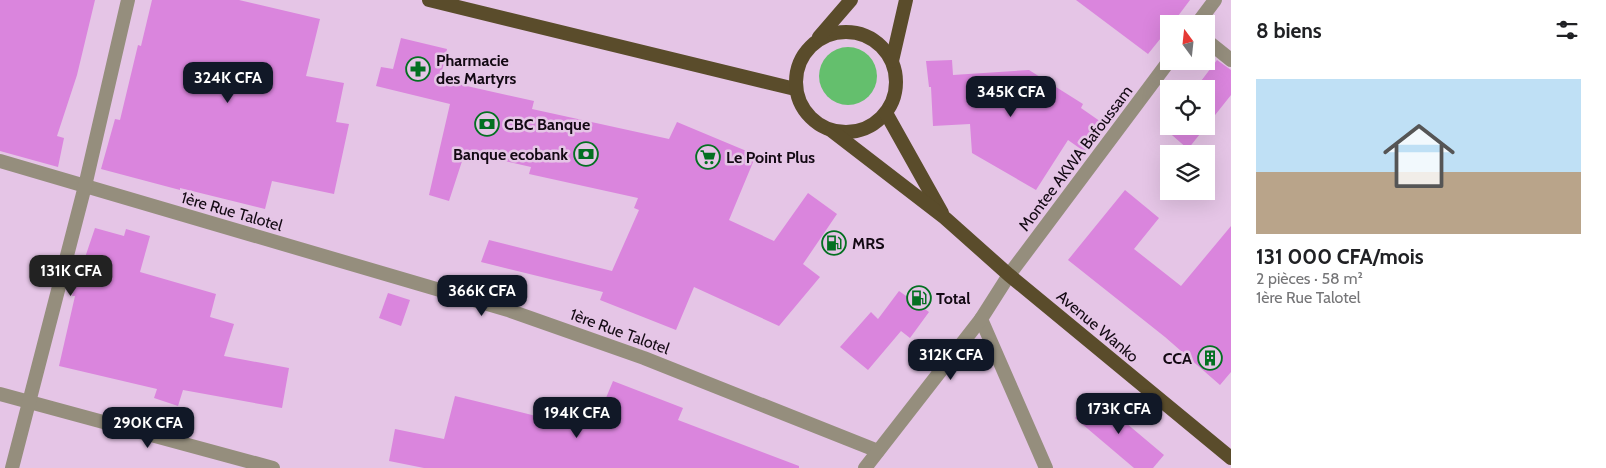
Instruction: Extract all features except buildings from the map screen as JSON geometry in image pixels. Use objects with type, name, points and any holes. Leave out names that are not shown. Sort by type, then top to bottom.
[{"type":"highway","points":[[429,0],[795,89]]},
{"type":"highway","points":[[815,42],[831,34],[849,31],[867,36],[882,46],[892,61],[896,74],[896,88],[893,101],[886,113],[871,126],[852,132],[832,131],[815,122],[802,108],[795,89],[796,71],[803,55],[851,0]]},
{"type":"highway","points":[[892,61],[906,0]]},
{"type":"highway","name":"Avenue Wanko","points":[[886,113],[945,218]]},
{"type":"highway","name":"Avenue Wanko","points":[[832,131],[945,218],[1008,275],[1231,458]]},
{"type":"street","points":[[12,468],[85,186],[128,0]]},
{"type":"street","points":[[1204,15],[1215,0]]},
{"type":"street","points":[[1215,47],[1231,60]]},
{"type":"street","name":"Montee AKWA Bafoussam","points":[[865,468],[981,319],[1008,275],[1162,70]]},
{"type":"street","name":"1ère Rue Talotel","points":[[0,161],[508,310],[644,358],[878,451]]},
{"type":"street","points":[[981,319],[1046,468]]},
{"type":"street","points":[[0,394],[273,468]]},
{"type":"green space","points":[[848,47],[859,49],[872,60],[877,76],[875,87],[864,100],[848,105],[837,103],[824,92],[819,76],[821,65],[832,52]]},
{"type":"place","name":"Pharmacie des Martyrs","points":[[418,69]]},
{"type":"place","name":"CBC Banque","points":[[487,124]]},
{"type":"place","name":"Banque ecobank","points":[[586,154]]},
{"type":"place","name":"Le Point Plus","points":[[708,157]]},
{"type":"place","name":"MRS","points":[[834,243]]},
{"type":"place","name":"Total","points":[[919,298]]},
{"type":"place","name":"CCA","points":[[1210,358]]}]
